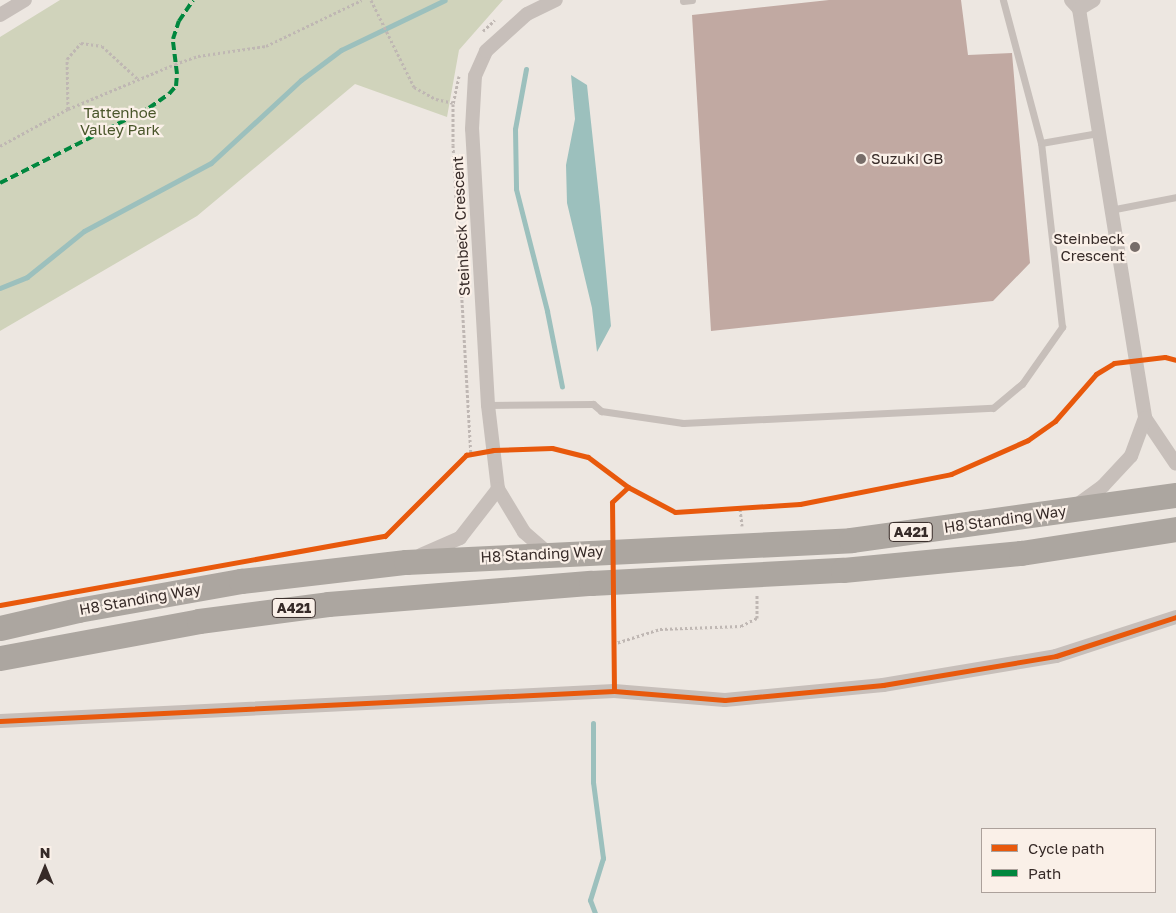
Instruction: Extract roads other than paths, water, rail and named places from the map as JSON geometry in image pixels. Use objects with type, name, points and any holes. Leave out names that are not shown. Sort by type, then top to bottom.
[{"type":"highway","name":"H8 Standing Way","points":[[0,628],[78,610],[241,581],[406,562],[548,553],[851,540],[1176,495]]},
{"type":"highway","name":"H8 Standing Way","points":[[0,658],[180,624],[318,605],[646,579],[757,572],[843,570],[1021,553],[1176,529]]},
{"type":"street","points":[[0,15],[25,0]]},
{"type":"street","name":"Steinbeck Crescent","points":[[548,553],[524,532],[498,489],[488,405],[472,129],[475,76],[486,51],[527,14],[556,0]]},
{"type":"street","points":[[1094,0],[1075,4],[1145,418],[1176,464]]},
{"type":"street","points":[[1068,511],[1103,486],[1132,456],[1145,418]]},
{"type":"street","points":[[406,562],[460,538],[498,489]]},
{"type":"street","points":[[0,721],[614,691],[725,700],[883,685],[1056,656],[1176,617]]},
{"type":"lane","points":[[683,1],[692,0]]},
{"type":"lane","points":[[488,405],[593,404],[601,411],[683,423],[994,408],[1022,384],[1062,327],[1041,143],[1003,0]]},
{"type":"lane","points":[[1041,143],[1098,133]]},
{"type":"lane","points":[[1110,210],[1176,197]]},
{"type":"water","points":[[571,75],[587,85],[600,206],[611,326],[597,352],[592,308],[567,203],[566,165],[575,119]]},
{"type":"waterway","points":[[0,288],[27,277],[84,231],[211,163],[301,80],[341,50],[445,0]]},
{"type":"waterway","points":[[526,69],[515,129],[516,189],[547,311],[562,387]]},
{"type":"waterway","points":[[593,723],[593,782],[603,858],[590,900],[595,913]]},
{"type":"place","name":"Suzuki GB","points":[[861,159]]},
{"type":"place","name":"Steinbeck Crescent","points":[[1135,247]]},
{"type":"park label","name":"Tattenhoe Valley Park","points":[[120,120]]}]
